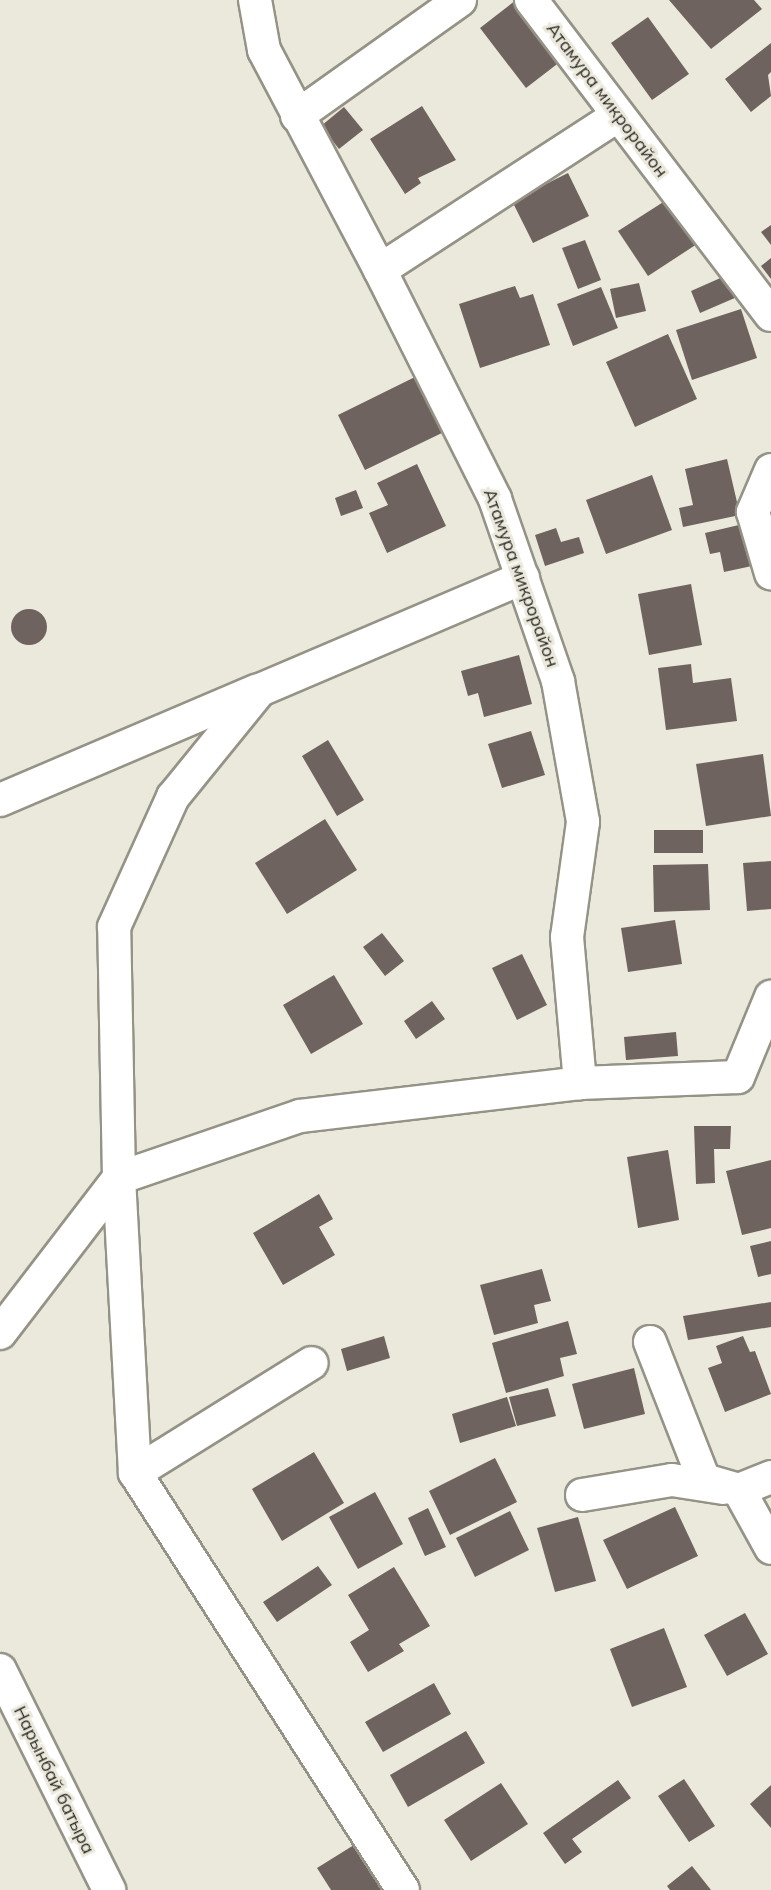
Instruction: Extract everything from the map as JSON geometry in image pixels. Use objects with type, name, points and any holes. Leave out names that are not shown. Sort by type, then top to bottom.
[{"type":"street","name":"Атамура микрорайон","points":[[255,0],[264,50],[380,270],[495,500],[558,681],[583,822],[567,937],[579,1083]]},
{"type":"street","points":[[297,116],[460,0]]},
{"type":"street","name":"Атамура микрорайон","points":[[531,0],[617,116],[771,315]]},
{"type":"street","points":[[380,270],[617,116]]},
{"type":"street","points":[[771,470],[753,512],[771,573]]},
{"type":"street","points":[[0,800],[523,579]]},
{"type":"street","points":[[260,690],[174,797],[114,927],[119,1178],[135,1473],[403,1890]]},
{"type":"street","points":[[0,1333],[119,1178],[300,1116],[579,1083],[738,1077],[771,997]]},
{"type":"street","points":[[650,1342],[705,1480],[739,1490],[771,1548]]},
{"type":"street","points":[[135,1473],[312,1363]]},
{"type":"street","points":[[582,1495],[672,1480],[739,1490],[771,1477]]},
{"type":"street","name":"Нарынбай батыра","points":[[0,1670],[109,1890]]},
{"type":"building","points":[[516,0],[565,58],[526,88],[480,28]]},
{"type":"building","points":[[669,0],[754,0],[762,9],[711,49]]},
{"type":"building","points":[[648,17],[689,74],[652,100],[611,43]]},
{"type":"building","points":[[771,43],[771,72],[768,75],[771,96],[751,112],[725,79]]},
{"type":"building","points":[[422,106],[456,160],[418,178],[421,183],[405,194],[370,139]]},
{"type":"building","points":[[344,107],[363,130],[339,149],[321,126]]},
{"type":"building","points":[[568,173],[589,216],[533,243],[512,201]]},
{"type":"building","points":[[668,199],[697,244],[648,276],[618,231]]},
{"type":"building","points":[[771,225],[771,245],[761,232]]},
{"type":"building","points":[[585,240],[601,280],[578,289],[562,248]]},
{"type":"building","points":[[771,258],[771,279],[761,266]]},
{"type":"building","points":[[734,272],[744,294],[700,313],[691,291]]},
{"type":"building","points":[[639,283],[646,311],[616,318],[610,289]]},
{"type":"building","points":[[515,286],[520,298],[533,294],[550,345],[480,368],[459,304]]},
{"type":"building","points":[[601,287],[618,328],[573,346],[557,304]]},
{"type":"building","points":[[741,309],[757,358],[692,380],[676,330]]},
{"type":"building","points":[[668,334],[697,399],[635,427],[606,362]]},
{"type":"building","points":[[417,376],[444,432],[365,470],[338,415]]},
{"type":"building","points":[[727,459],[740,515],[683,527],[679,508],[693,505],[685,469]]},
{"type":"building","points":[[417,464],[446,526],[387,553],[369,513],[388,505],[377,483]]},
{"type":"building","points":[[652,475],[672,530],[606,554],[586,500]]},
{"type":"building","points":[[356,490],[363,508],[341,516],[335,498]]},
{"type":"building","points":[[743,524],[752,566],[724,572],[720,552],[710,554],[705,533]]},
{"type":"building","points":[[556,528],[561,542],[579,537],[584,553],[545,566],[535,535]]},
{"type":"building","points":[[691,584],[702,645],[649,655],[638,594]]},
{"type":"building","points":[[29,609],[42,614],[47,627],[42,640],[29,645],[16,640],[11,627],[16,614]]},
{"type":"building","points":[[519,655],[532,704],[484,717],[478,693],[468,696],[461,671]]},
{"type":"building","points":[[691,664],[693,683],[731,678],[737,721],[666,730],[658,668]]},
{"type":"building","points":[[531,731],[545,775],[502,788],[488,744]]},
{"type":"building","points":[[328,740],[364,800],[337,816],[302,756]]},
{"type":"building","points":[[763,754],[771,816],[706,826],[696,764]]},
{"type":"building","points":[[325,819],[357,870],[287,914],[255,863]]},
{"type":"building","points":[[654,830],[703,830],[703,853],[654,853]]},
{"type":"building","points":[[771,861],[771,909],[747,911],[743,863]]},
{"type":"building","points":[[708,864],[710,910],[654,912],[653,865]]},
{"type":"building","points":[[675,920],[682,964],[628,972],[621,928]]},
{"type":"building","points":[[382,933],[404,961],[385,976],[363,947]]},
{"type":"building","points":[[522,954],[547,1005],[517,1020],[492,968]]},
{"type":"building","points":[[334,975],[363,1024],[311,1054],[283,1005]]},
{"type":"building","points":[[432,1001],[445,1019],[416,1039],[404,1021]]},
{"type":"building","points":[[676,1032],[678,1056],[626,1060],[624,1037]]},
{"type":"building","points":[[694,1126],[731,1126],[730,1149],[714,1149],[715,1183],[696,1184]]},
{"type":"building","points":[[668,1150],[679,1220],[638,1228],[627,1157]]},
{"type":"building","points":[[771,1160],[771,1228],[742,1235],[726,1171]]},
{"type":"building","points":[[319,1194],[333,1219],[319,1227],[335,1255],[283,1285],[253,1233]]},
{"type":"building","points":[[771,1241],[771,1274],[758,1277],[750,1246]]},
{"type":"building","points":[[542,1269],[551,1301],[534,1305],[538,1323],[494,1335],[480,1285]]},
{"type":"building","points":[[771,1302],[771,1327],[688,1340],[683,1316]]},
{"type":"building","points":[[568,1321],[577,1354],[560,1358],[564,1376],[506,1393],[492,1343]]},
{"type":"building","points":[[384,1336],[390,1358],[347,1371],[341,1349]]},
{"type":"building","points":[[743,1336],[750,1352],[755,1351],[771,1394],[725,1412],[708,1368],[722,1363],[716,1346]]},
{"type":"building","points":[[634,1368],[645,1414],[584,1429],[572,1384]]},
{"type":"building","points":[[548,1388],[556,1416],[517,1426],[509,1397]]},
{"type":"building","points":[[507,1397],[516,1426],[460,1443],[452,1414]]},
{"type":"building","points":[[314,1452],[344,1503],[282,1541],[252,1489]]},
{"type":"building","points":[[495,1458],[517,1502],[450,1535],[429,1491]]},
{"type":"building","points":[[375,1492],[403,1544],[358,1569],[329,1517]]},
{"type":"building","points":[[675,1507],[698,1556],[627,1589],[603,1540]]},
{"type":"building","points":[[428,1508],[446,1547],[425,1556],[408,1518]]},
{"type":"building","points":[[510,1511],[529,1550],[475,1577],[456,1538]]},
{"type":"building","points":[[578,1517],[596,1581],[555,1592],[537,1528]]},
{"type":"building","points":[[318,1566],[332,1585],[277,1622],[263,1602]]},
{"type":"building","points":[[394,1567],[430,1626],[399,1644],[404,1651],[368,1672],[350,1642],[369,1630],[348,1595]]},
{"type":"building","points":[[745,1613],[768,1654],[727,1676],[704,1635]]},
{"type":"building","points":[[664,1628],[687,1687],[632,1707],[610,1649]]},
{"type":"building","points":[[434,1683],[451,1714],[383,1752],[365,1722]]},
{"type":"building","points":[[466,1731],[485,1763],[408,1807],[390,1775]]},
{"type":"building","points":[[684,1779],[715,1826],[689,1842],[658,1796]]},
{"type":"building","points":[[618,1780],[631,1798],[572,1839],[582,1852],[565,1864],[543,1833]]},
{"type":"building","points":[[501,1783],[528,1824],[471,1861],[444,1820]]},
{"type":"building","points":[[771,1785],[771,1828],[750,1804]]},
{"type":"building","points":[[362,1840],[393,1890],[331,1890],[317,1868]]},
{"type":"building","points":[[692,1866],[711,1890],[670,1890],[667,1886]]}]
